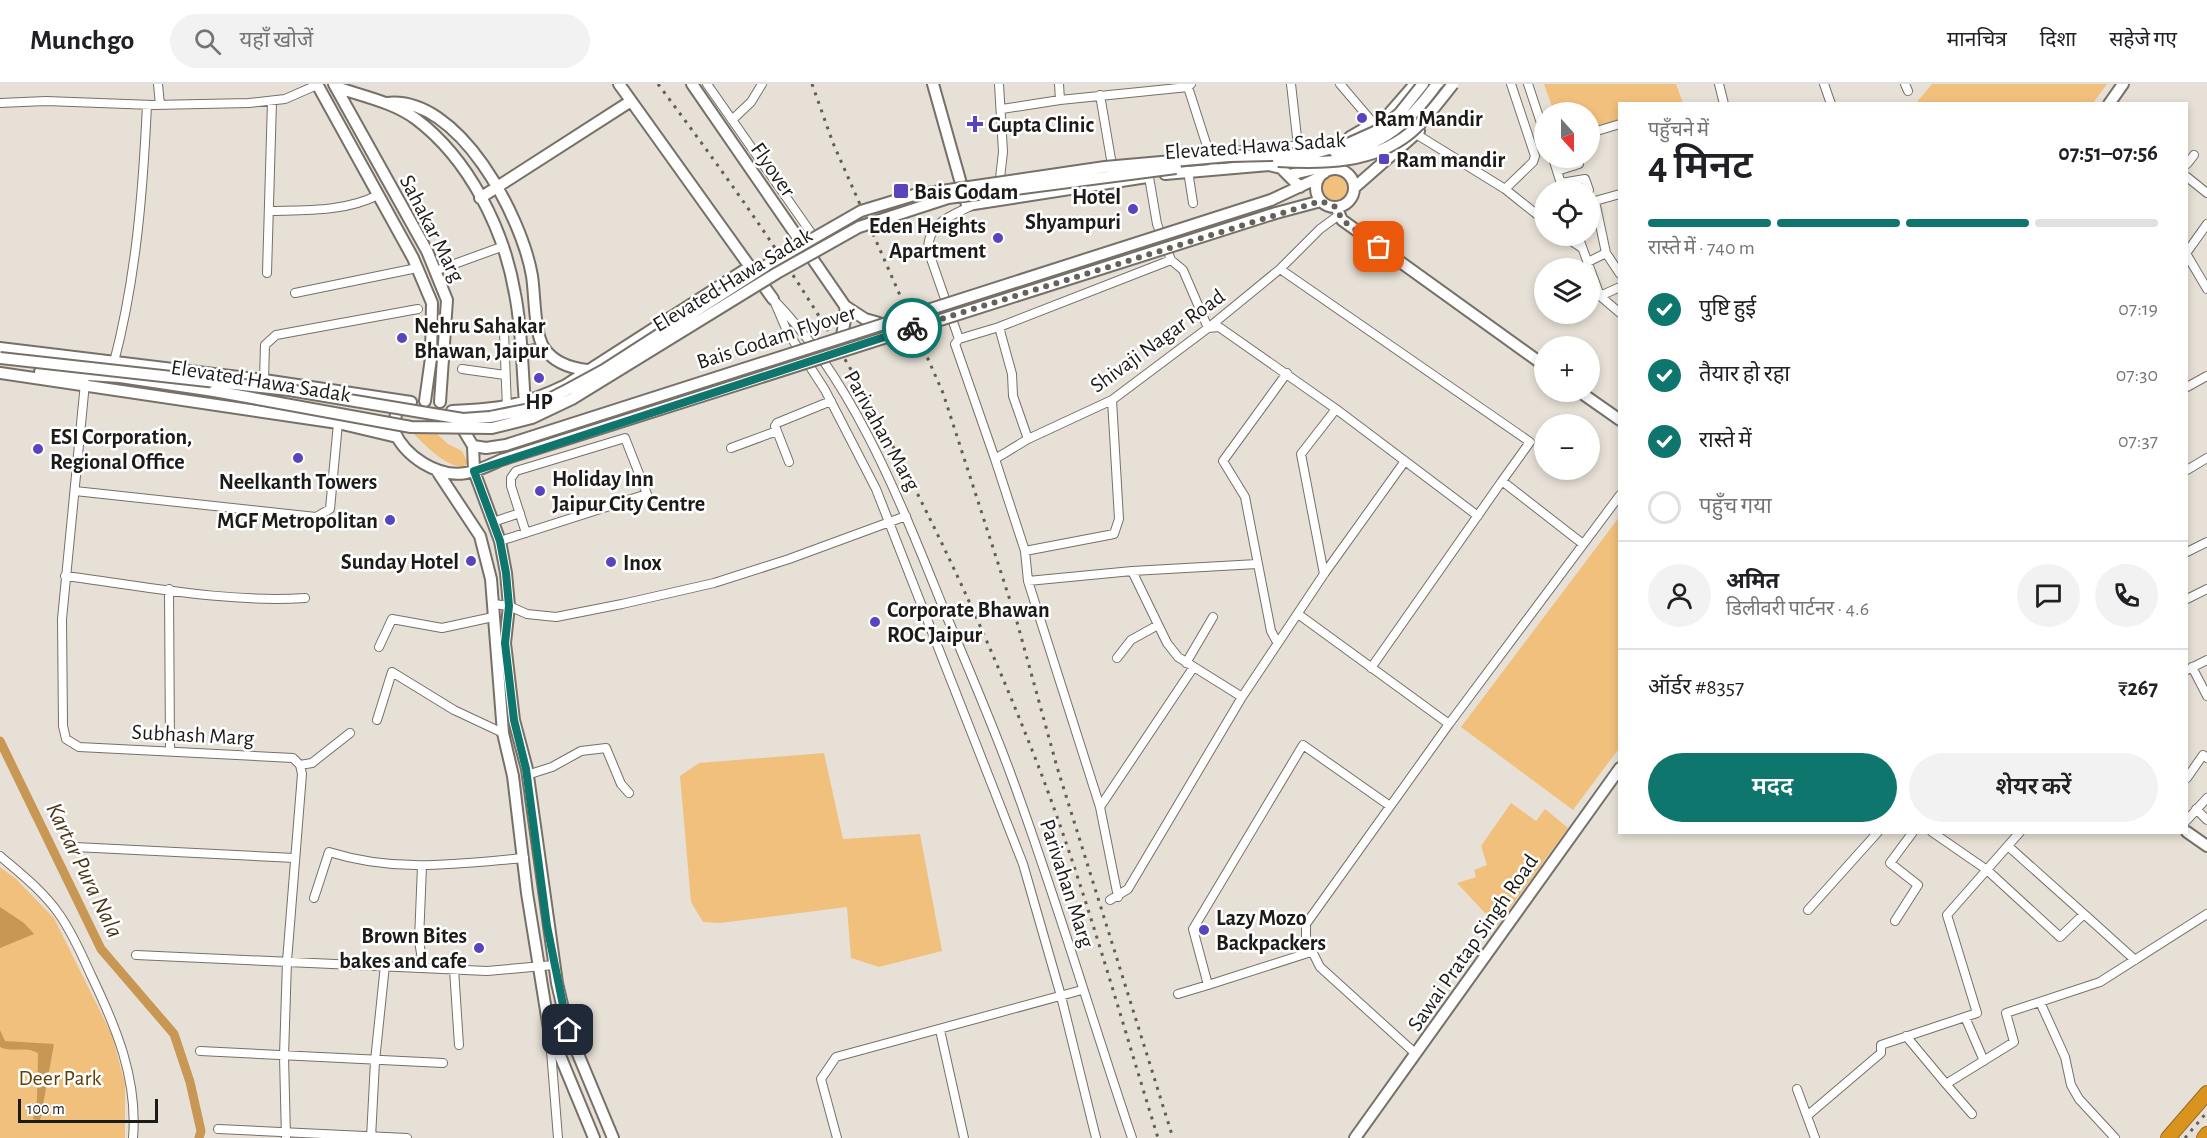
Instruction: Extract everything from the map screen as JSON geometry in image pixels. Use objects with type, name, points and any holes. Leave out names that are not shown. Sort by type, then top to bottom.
[{"type":"highway","points":[[2168,1138],[2207,1093]]},
{"type":"highway","points":[[2177,1138],[2207,1103]]},
{"type":"highway","points":[[2204,1138],[2207,1134]]},
{"type":"main road","points":[[619,84],[773,299]]},
{"type":"main road","name":"Flyover","points":[[692,84],[845,306],[865,319],[879,323]]},
{"type":"main road","points":[[933,84],[959,186],[970,204],[1188,171],[1269,165],[1285,172],[1300,187]]},
{"type":"main road","points":[[1416,84],[1375,125],[1341,142],[1323,172],[1316,190],[1321,201],[1337,211],[1342,220],[1534,358]]},
{"type":"main road","name":"Elevated Hawa Sadak","points":[[0,358],[290,390],[463,419],[490,417],[530,409],[595,375],[718,295],[861,211],[914,195],[1105,167],[1229,156],[1311,154],[1350,143],[1378,130],[1399,114],[1423,84]]},
{"type":"main road","points":[[1311,154],[1356,150],[1384,138],[1405,123],[1437,84]]},
{"type":"main road","points":[[1337,211],[1347,202],[1354,188],[1416,134],[1455,84]]},
{"type":"main road","name":"Elevated Hawa Sadak","points":[[16,374],[54,371],[98,375],[214,391],[370,417],[411,427],[492,428],[532,418],[572,399],[777,273],[859,227],[948,198],[1022,187],[1228,162],[1312,163],[1355,159],[1380,152],[1411,133],[1455,84]]},
{"type":"main road","points":[[2110,102],[2123,84]]},
{"type":"main road","name":"Sahakar Marg","points":[[317,85],[417,268],[432,303],[431,358],[425,400]]},
{"type":"main road","points":[[335,86],[385,103],[415,119],[458,160],[504,246],[516,294],[525,403]]},
{"type":"main road","name":"Sahakar Marg","points":[[335,86],[435,271],[447,300],[440,402]]},
{"type":"main road","points":[[480,198],[631,101]]},
{"type":"main road","points":[[385,103],[413,105],[450,128],[481,160],[510,212],[527,255],[543,348],[564,366],[587,370]]},
{"type":"main road","points":[[1285,172],[1323,172],[1334,169],[1345,172],[1354,188]]},
{"type":"main road","name":"Bais Godam Flyover","points":[[473,446],[486,448],[506,445],[879,323],[1271,200],[1300,187],[1323,172]]},
{"type":"main road","name":"Bais Godam Flyover","points":[[474,471],[501,460],[1276,213],[1321,201]]},
{"type":"main road","points":[[452,411],[507,408],[525,403],[566,385],[751,266]]},
{"type":"main road","points":[[842,335],[846,315],[845,306]]},
{"type":"main road","points":[[0,348],[264,380],[411,402]]},
{"type":"main road","points":[[521,353],[543,348]]},
{"type":"main road","points":[[0,373],[85,383],[338,423],[397,437]]},
{"type":"main road","points":[[474,471],[463,474],[437,471],[420,461],[397,437],[393,426],[396,413],[401,406],[425,400],[440,402],[452,411],[473,446],[474,471],[500,541],[509,606],[506,654],[514,720],[527,775],[554,965],[568,1030],[613,1138]]},
{"type":"main road","points":[[1594,402],[1618,419]]},
{"type":"main road","points":[[437,471],[480,536],[494,604],[493,617],[503,733],[513,776],[538,967],[549,1029],[594,1138]]},
{"type":"main road","name":"Sawai Pratap Singh Road","points":[[1355,1138],[1618,771]]},
{"type":"main road","points":[[2188,833],[2207,846]]},
{"type":"street","points":[[158,84],[160,105]]},
{"type":"street","points":[[706,84],[814,237]]},
{"type":"street","points":[[732,120],[751,102],[762,84]]},
{"type":"street","points":[[998,200],[1003,152],[999,84]]},
{"type":"street","points":[[1059,84],[1060,100]]},
{"type":"street","points":[[1285,172],[1298,146],[1291,84]]},
{"type":"street","points":[[1340,84],[1375,125]]},
{"type":"street","points":[[1505,189],[1533,162],[1535,156],[1511,84]]},
{"type":"street","points":[[1528,84],[1534,102]]},
{"type":"street","points":[[1719,84],[1724,102]]},
{"type":"street","points":[[1824,84],[1830,102]]},
{"type":"street","points":[[2,104],[46,101],[160,105],[272,101],[285,99],[317,85]]},
{"type":"street","points":[[1002,109],[1189,85],[1214,168]]},
{"type":"street","points":[[1100,95],[1115,182]]},
{"type":"street","points":[[267,273],[272,101]]},
{"type":"street","points":[[114,362],[124,323],[141,200],[147,105]]},
{"type":"street","points":[[1600,130],[1618,125]]},
{"type":"street","points":[[1416,134],[1505,189],[1534,212]]},
{"type":"street","points":[[959,186],[1209,152],[1341,142]]},
{"type":"street","points":[[2188,163],[2194,155]]},
{"type":"street","points":[[1556,168],[1560,180]]},
{"type":"street","points":[[1557,171],[1566,168]]},
{"type":"street","points":[[1188,171],[1193,203]]},
{"type":"street","points":[[1149,177],[1156,224],[1171,260],[1183,270],[1208,328],[1219,327],[1287,373],[1478,516]]},
{"type":"street","points":[[2188,178],[2207,193]]},
{"type":"street","points":[[1600,195],[1618,192]]},
{"type":"street","points":[[1618,193],[1595,201],[1606,253],[1618,271]]},
{"type":"street","points":[[269,211],[329,209],[364,202],[378,195]]},
{"type":"street","points":[[959,339],[928,250],[928,241],[932,230],[941,222],[970,204]]},
{"type":"street","name":"Shivaji Nagar Road","points":[[995,459],[1028,439],[1112,400],[1208,328],[1281,269],[1337,211]]},
{"type":"street","points":[[2188,252],[2207,224]]},
{"type":"street","points":[[435,271],[504,246]]},
{"type":"street","points":[[1579,246],[1586,258]]},
{"type":"street","points":[[1596,258],[1606,253]]},
{"type":"street","points":[[2188,256],[2207,289]]},
{"type":"street","points":[[1118,897],[1100,807],[1028,580],[1025,551],[955,344],[959,339],[999,327],[1171,260]]},
{"type":"street","points":[[295,293],[417,268]]},
{"type":"street","points":[[1281,269],[1530,442],[1371,668]]},
{"type":"street","points":[[1618,288],[1600,296],[1618,311]]},
{"type":"street","name":"Parivahan Marg","points":[[773,299],[787,331],[831,401],[876,489],[1023,864],[1061,996],[1096,1138]]},
{"type":"street","name":"Parivahan Marg","points":[[773,299],[798,325],[847,400],[906,516],[1011,774],[1061,918],[1082,990],[1132,1138]]},
{"type":"street","points":[[264,380],[265,345],[276,335],[418,309]]},
{"type":"street","points":[[999,327],[1012,374],[1013,396],[1028,439]]},
{"type":"street","points":[[504,332],[507,408]]},
{"type":"street","points":[[462,369],[505,375]]},
{"type":"street","points":[[1277,642],[1271,631],[1245,497],[1223,461],[1287,373]]},
{"type":"street","points":[[2188,386],[2207,376]]},
{"type":"street","name":"Subhash Marg","points":[[85,383],[62,619],[63,726],[66,739],[79,747],[292,758],[300,765]]},
{"type":"street","points":[[1025,551],[1114,534],[1119,519],[1112,400]]},
{"type":"street","points":[[789,462],[777,431],[777,423],[831,401]]},
{"type":"street","points":[[1324,574],[1301,454],[1336,410]]},
{"type":"street","points":[[75,492],[316,517],[330,509],[338,423]]},
{"type":"street","points":[[731,448],[777,431]]},
{"type":"street","points":[[500,541],[526,533],[647,494],[625,438],[516,471],[511,478],[526,533]]},
{"type":"street","points":[[2188,469],[2207,458]]},
{"type":"street","points":[[1110,900],[1128,889],[1277,642],[1405,461]]},
{"type":"street","points":[[1502,481],[1583,544]]},
{"type":"street","points":[[1416,1054],[1320,967],[1306,939],[1306,924],[1449,724],[1618,498]]},
{"type":"street","points":[[493,522],[520,513]]},
{"type":"street","points":[[494,604],[509,606],[527,614],[556,617],[714,583],[789,559],[906,516]]},
{"type":"street","points":[[2188,552],[2207,542]]},
{"type":"street","points":[[1028,580],[1257,564]]},
{"type":"street","points":[[1132,571],[1167,643],[1190,666],[1242,697]]},
{"type":"street","points":[[65,576],[169,589],[279,599],[305,598]]},
{"type":"street","points":[[169,589],[170,750]]},
{"type":"street","points":[[2188,598],[2207,589]]},
{"type":"street","points":[[1298,614],[1449,724]]},
{"type":"street","points":[[379,647],[392,619],[442,628],[493,617]]},
{"type":"street","points":[[1100,807],[1190,666],[1213,617]]},
{"type":"street","points":[[1117,658],[1131,640],[1158,625]]},
{"type":"street","points":[[2207,660],[2190,668],[2207,696]]},
{"type":"street","points":[[377,720],[392,672],[454,710],[503,733]]},
{"type":"street","points":[[286,1134],[284,1056],[287,961],[302,774],[300,765],[312,763],[350,734]]},
{"type":"street","points":[[1208,985],[1193,929],[1303,745],[1390,806]]},
{"type":"street","points":[[527,775],[552,767],[581,751],[606,748],[621,784],[629,794]]},
{"type":"street","points":[[2188,777],[2204,755],[2207,758]]},
{"type":"street","points":[[2188,819],[2207,798]]},
{"type":"street","points":[[2196,809],[2207,820]]},
{"type":"street","points":[[1808,910],[1876,834]]},
{"type":"street","points":[[1895,921],[1918,885],[1890,863],[1912,834]]},
{"type":"street","points":[[1935,834],[1987,870],[2060,937],[2084,914]]},
{"type":"street","points":[[1807,1116],[1881,1053],[1881,1045],[1977,1013],[1947,915],[2018,834]]},
{"type":"street","points":[[2008,846],[2135,960]]},
{"type":"street","points":[[75,847],[294,858]]},
{"type":"street","points":[[314,898],[328,852],[360,862],[422,866],[524,858]]},
{"type":"street","points":[[0,856],[36,887],[59,914],[87,965],[120,1041],[132,1086],[135,1120],[133,1138]]},
{"type":"street","points":[[422,866],[419,940],[423,967]]},
{"type":"street","points":[[1946,1084],[2014,1041],[2006,1013],[2100,982],[2207,914]]},
{"type":"street","points":[[1178,994],[1311,952]]},
{"type":"street","points":[[136,955],[488,971],[554,965]]},
{"type":"street","points":[[371,1137],[375,1061],[385,965]]},
{"type":"street","points":[[454,969],[459,1045]]},
{"type":"street","points":[[837,1138],[821,1079],[836,1057],[1082,990]]},
{"type":"street","points":[[2040,1002],[2065,1057],[2071,1085],[2079,1099],[2115,1138]]},
{"type":"street","points":[[1965,1017],[1984,1061]]},
{"type":"street","points":[[549,1029],[558,1138]]},
{"type":"street","points":[[940,1029],[964,1138]]},
{"type":"street","points":[[1906,1036],[1972,1114]]},
{"type":"street","points":[[200,1051],[443,1064]]},
{"type":"street","points":[[1797,1089],[1815,1138]]},
{"type":"street","points":[[218,1129],[407,1138]]},
{"type":"green space","points":[[1544,84],[1676,84],[1683,102],[1618,102],[1618,130],[1600,134],[1600,102],[1550,102]]},
{"type":"green space","points":[[1932,84],[2107,84],[2094,102],[1917,102]]},
{"type":"green space","points":[[1335,172],[1345,176],[1349,186],[1345,196],[1335,200],[1325,196],[1321,186],[1325,176]]},
{"type":"green space","points":[[412,421],[424,422],[448,444],[462,451],[468,463],[463,467],[455,466],[433,452],[409,429]]},
{"type":"green space","points":[[1618,519],[1618,750],[1573,810],[1461,727]]},
{"type":"green space","points":[[824,753],[843,839],[920,834],[942,951],[879,967],[851,958],[847,907],[720,923],[703,922],[691,902],[680,776],[699,763]]},
{"type":"green space","points":[[1511,803],[1536,821],[1545,809],[1568,828],[1497,926],[1457,883],[1476,877],[1474,870],[1487,865],[1481,846]]},
{"type":"green space","name":"Deer Park","points":[[0,867],[16,879],[54,918],[112,1035],[125,1084],[125,1138],[0,1138]]},
{"type":"shaded area","points":[[0,907],[24,923],[34,934],[0,948]]},
{"type":"shaded area","points":[[0,1030],[5,1041],[54,1044],[40,1121],[33,1119],[37,1100],[38,1053],[0,1047]]},
{"type":"waterway","name":"Kartar Pura Nala","points":[[0,741],[101,949],[174,1034],[190,1082],[201,1131],[199,1138]]},
{"type":"railway","points":[[658,84],[709,153],[806,295],[850,368],[929,516],[999,669],[1041,773],[1088,909],[1158,1138]]},
{"type":"railway","points":[[812,84],[833,143],[943,393],[1017,622],[1057,767],[1173,1138]]},
{"type":"railway","points":[[2185,1138],[2207,1112]]},
{"type":"way so far","points":[[912,328],[975,310],[1276,213],[1321,201],[1336,207],[1342,220],[1379,247]]},
{"type":"place","name":"Ram Mandir","points":[[1362,118]]},
{"type":"place","name":"Gupta Clinic","points":[[975,124]]},
{"type":"place","name":"Ram mandir","points":[[1384,159]]},
{"type":"place","name":"Bais Godam","points":[[901,191]]},
{"type":"place","name":"Hotel Shyampuri","points":[[1133,209]]},
{"type":"place","name":"Eden Heights Apartment","points":[[998,238]]},
{"type":"place","name":"Nehru Sahakar Bhawan, Jaipur","points":[[402,338]]},
{"type":"place","name":"HP","points":[[539,378]]},
{"type":"place","name":"ESI Corporation, Regional Office","points":[[38,449]]},
{"type":"place","name":"Neelkanth Towers","points":[[298,458]]},
{"type":"place","name":"Holiday Inn Jaipur City Centre","points":[[540,491]]},
{"type":"place","name":"MGF Metropolitan","points":[[390,520]]},
{"type":"place","name":"Sunday Hotel","points":[[471,561]]},
{"type":"place","name":"Inox","points":[[611,562]]},
{"type":"place","name":"Corporate Bhawan ROC Jaipur","points":[[875,622]]},
{"type":"place","name":"Lazy Mozo Backpackers","points":[[1204,930]]},
{"type":"place","name":"Brown Bites bakes and cafe","points":[[479,948]]},
{"type":"route","points":[[568,1030],[547,926],[526,769],[514,720],[505,643],[509,606],[506,573],[500,541],[474,471],[501,460],[912,328]]}]
